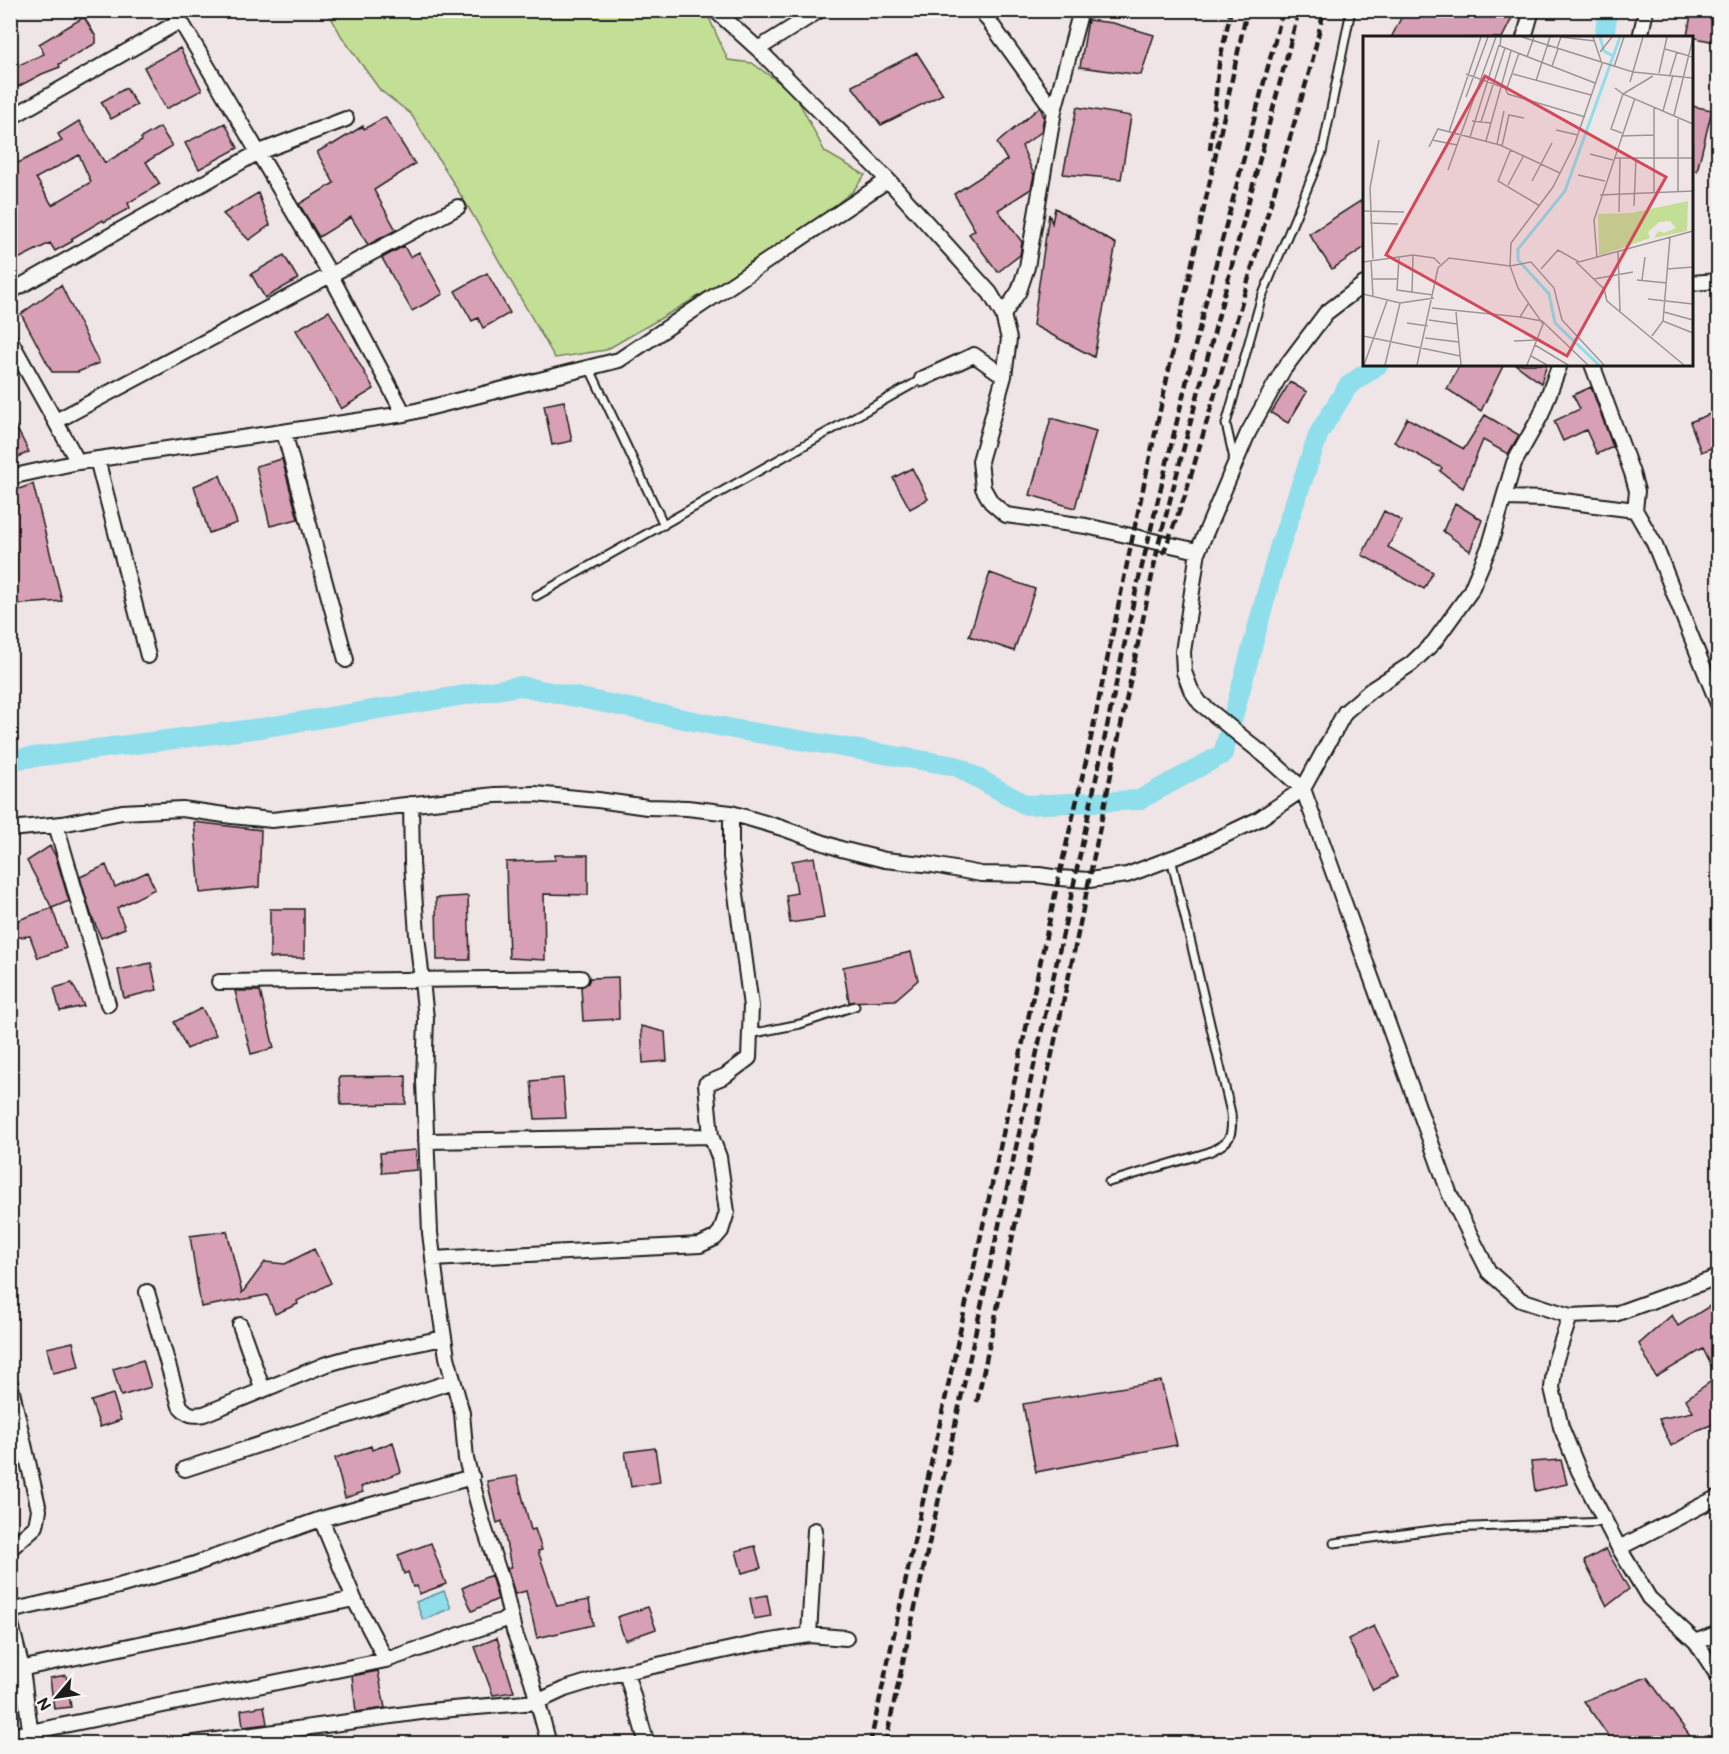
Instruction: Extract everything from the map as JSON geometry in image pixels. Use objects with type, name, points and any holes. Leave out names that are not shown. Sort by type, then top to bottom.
[{"type":"street","points":[[715,10],[758,49],[888,180],[990,293],[1003,315],[1009,339],[1004,376],[980,460],[983,488],[990,502],[1006,515],[1086,526],[1198,551]]},
{"type":"street","points":[[758,49],[820,10]]},
{"type":"street","points":[[981,10],[1054,111]]},
{"type":"street","points":[[1003,315],[1019,291],[1026,267],[1054,111],[1081,10]]},
{"type":"street","points":[[1525,36],[1532,10]]},
{"type":"street","points":[[1640,36],[1646,10]]},
{"type":"street","points":[[10,118],[177,16],[330,274],[404,414]]},
{"type":"street","points":[[10,292],[257,153],[346,119]]},
{"type":"street","points":[[10,477],[78,462],[404,414],[619,360],[888,180]]},
{"type":"street","points":[[56,421],[458,207]]},
{"type":"street","points":[[1693,283],[1719,281]]},
{"type":"street","points":[[1363,285],[1326,313],[1283,370],[1248,433],[1198,551],[1183,652],[1184,672],[1191,690],[1200,703],[1303,789],[1455,1205],[1489,1272],[1521,1300],[1570,1316],[1615,1314],[1719,1277]]},
{"type":"street","points":[[10,340],[78,462]]},
{"type":"street","points":[[922,379],[974,355],[1004,376]]},
{"type":"street","points":[[10,829],[56,825],[122,812],[182,809],[272,820],[495,795],[536,794],[647,807],[687,808],[731,813],[782,828],[824,845],[885,860],[933,865],[981,874],[1039,874],[1089,880],[1127,875],[1196,849],[1259,819],[1303,789],[1344,712],[1371,690],[1411,664],[1434,642],[1470,592],[1490,545],[1514,463],[1541,415],[1559,366]]},
{"type":"street","points":[[1594,366],[1632,473],[1637,491],[1635,510],[1654,543],[1719,704]]},
{"type":"street","points":[[284,432],[346,660]]},
{"type":"street","points":[[97,459],[148,656]]},
{"type":"street","points":[[1505,498],[1548,499],[1635,510]]},
{"type":"street","points":[[411,804],[412,873],[426,1018],[424,1082],[430,1233],[444,1338],[462,1413],[466,1459],[484,1527],[504,1587],[513,1631],[532,1681],[549,1743]]},
{"type":"street","points":[[433,1259],[700,1245],[714,1238],[721,1231],[727,1212],[719,1157],[711,1136],[706,1084],[725,1076],[749,1058],[751,1005],[731,856],[731,813]]},
{"type":"street","points":[[56,825],[108,1004]]},
{"type":"street","points":[[219,982],[581,978]]},
{"type":"street","points":[[426,1141],[711,1136]]},
{"type":"street","points":[[147,1292],[180,1406],[186,1413],[193,1416],[204,1414],[324,1365],[355,1356],[444,1338]]},
{"type":"street","points":[[1570,1316],[1555,1362],[1552,1388],[1561,1427],[1580,1472],[1619,1548],[1649,1598],[1696,1642],[1719,1676]]},
{"type":"street","points":[[240,1325],[263,1390]]},
{"type":"street","points":[[185,1469],[453,1381]]},
{"type":"street","points":[[10,1383],[39,1510],[36,1526],[10,1548]]},
{"type":"street","points":[[10,1611],[119,1586],[192,1565],[321,1519],[471,1477]]},
{"type":"street","points":[[1619,1548],[1719,1497]]},
{"type":"street","points":[[321,1519],[354,1599],[386,1659]]},
{"type":"street","points":[[809,1635],[815,1530]]},
{"type":"street","points":[[10,1534],[31,1532]]},
{"type":"street","points":[[16,1670],[354,1599]]},
{"type":"street","points":[[10,1736],[31,1738],[386,1659],[510,1618]]},
{"type":"street","points":[[10,1620],[16,1670],[31,1738]]},
{"type":"street","points":[[1696,1642],[1719,1633]]},
{"type":"street","points":[[187,1743],[428,1711],[537,1702],[566,1689],[626,1672],[748,1645],[809,1635],[846,1638]]},
{"type":"street","points":[[626,1672],[647,1743]]},
{"type":"lane","points":[[1235,464],[1226,424],[1261,299],[1322,153],[1351,10]]},
{"type":"lane","points":[[589,367],[664,525]]},
{"type":"lane","points":[[536,596],[922,379]]},
{"type":"lane","points":[[1109,1182],[1209,1152],[1229,1140],[1232,1131],[1231,1113],[1171,858]]},
{"type":"lane","points":[[750,1034],[800,1024],[855,1006]]},
{"type":"lane","points":[[1334,1543],[1448,1528],[1606,1522]]},
{"type":"green space","points":[[317,11],[706,11],[728,60],[752,63],[795,94],[825,152],[865,175],[853,191],[783,246],[687,303],[606,350],[555,358],[471,212],[411,114],[380,90],[342,37],[328,12]]},
{"type":"water","points":[[444,1591],[451,1608],[423,1620],[416,1602]]},
{"type":"building","points":[[1405,10],[1516,10],[1503,36],[1392,36]]},
{"type":"building","points":[[1692,10],[1719,10],[1719,43],[1687,36]]},
{"type":"building","points":[[84,17],[96,37],[96,43],[59,64],[60,67],[10,91],[10,69],[44,54],[39,44]]},
{"type":"building","points":[[1088,20],[1113,23],[1154,35],[1141,75],[1080,67]]},
{"type":"building","points":[[180,48],[202,90],[166,109],[144,67]]},
{"type":"building","points":[[917,53],[943,94],[881,125],[852,86]]},
{"type":"building","points":[[126,88],[137,105],[111,119],[101,102]]},
{"type":"building","points":[[1693,106],[1712,110],[1697,171],[1693,170]]},
{"type":"building","points":[[1040,107],[1044,117],[1041,132],[1022,146],[1034,175],[1031,189],[998,210],[1022,242],[1020,255],[998,272],[969,234],[975,230],[954,194],[1007,160],[997,143]]},
{"type":"building","points":[[1077,107],[1131,116],[1121,179],[1063,174]]},
{"type":"building","points":[[385,117],[415,164],[374,190],[396,230],[368,245],[351,217],[319,237],[299,204],[334,183],[317,152],[363,126],[364,129]]},
{"type":"building","points":[[79,121],[105,163],[142,141],[141,138],[160,127],[172,146],[146,162],[160,184],[128,203],[130,208],[104,222],[103,220],[55,251],[50,243],[10,263],[10,167],[62,141],[58,134]],"holes":[[[79,155],[91,182],[52,205],[36,178]]]},
{"type":"building","points":[[225,123],[238,148],[199,169],[185,143]]},
{"type":"building","points":[[258,193],[270,225],[249,240],[223,214]]},
{"type":"building","points":[[1363,199],[1363,248],[1332,269],[1309,234]]},
{"type":"building","points":[[1055,208],[1116,244],[1094,357],[1033,325],[1049,214],[1052,223]]},
{"type":"building","points":[[404,246],[410,257],[419,252],[443,294],[412,311],[382,258]]},
{"type":"building","points":[[284,255],[298,279],[265,298],[251,274]]},
{"type":"building","points":[[487,273],[510,313],[483,328],[478,318],[472,321],[455,291]]},
{"type":"building","points":[[61,285],[99,363],[78,372],[52,372],[21,314]]},
{"type":"building","points":[[329,311],[374,389],[341,409],[296,330]]},
{"type":"building","points":[[1459,366],[1503,366],[1481,411],[1447,389]]},
{"type":"building","points":[[1518,366],[1546,366],[1541,383]]},
{"type":"building","points":[[1290,382],[1307,392],[1288,423],[1271,413]]},
{"type":"building","points":[[1591,387],[1613,447],[1597,454],[1586,430],[1563,441],[1554,421],[1580,409],[1573,395]]},
{"type":"building","points":[[564,401],[572,441],[552,445],[544,405]]},
{"type":"building","points":[[1715,412],[1719,421],[1719,445],[1701,452],[1690,422]]},
{"type":"building","points":[[10,415],[29,452],[10,461]]},
{"type":"building","points":[[1485,415],[1519,435],[1508,454],[1483,440],[1463,488],[1440,471],[1442,468],[1394,442],[1407,418],[1464,449]]},
{"type":"building","points":[[1051,418],[1096,431],[1075,508],[1030,495]]},
{"type":"building","points":[[282,459],[298,519],[270,526],[256,466]]},
{"type":"building","points":[[912,468],[928,499],[910,509],[893,478]]},
{"type":"building","points":[[220,475],[237,523],[209,533],[194,486]]},
{"type":"building","points":[[33,484],[62,601],[10,605],[10,492]]},
{"type":"building","points":[[1455,503],[1482,520],[1470,551],[1443,531]]},
{"type":"building","points":[[1384,511],[1402,521],[1388,547],[1433,572],[1424,589],[1362,555]]},
{"type":"building","points":[[990,573],[1035,589],[1014,651],[969,636]]},
{"type":"building","points":[[194,822],[261,830],[259,887],[200,893]]},
{"type":"building","points":[[50,846],[56,857],[69,901],[52,908],[27,861]]},
{"type":"building","points":[[555,855],[588,855],[588,895],[544,894],[545,960],[509,958],[506,862],[555,860]]},
{"type":"building","points":[[814,857],[824,918],[790,923],[786,895],[797,893],[792,861]]},
{"type":"building","points":[[106,865],[115,887],[147,872],[155,889],[117,908],[125,928],[101,938],[80,877]]},
{"type":"building","points":[[468,896],[470,960],[437,960],[436,898]]},
{"type":"building","points":[[52,908],[66,948],[38,958],[30,936],[10,938],[10,923]]},
{"type":"building","points":[[270,909],[304,909],[304,958],[270,958]]},
{"type":"building","points":[[911,952],[918,980],[895,1000],[849,1002],[843,967]]},
{"type":"building","points":[[151,963],[157,990],[124,998],[118,970]]},
{"type":"building","points":[[618,977],[619,1019],[583,1021],[581,987],[588,983],[590,978]]},
{"type":"building","points":[[72,983],[84,1006],[60,1011],[54,988]]},
{"type":"building","points":[[235,991],[260,991],[274,1048],[251,1054]]},
{"type":"building","points":[[202,1008],[216,1035],[187,1049],[174,1022]]},
{"type":"building","points":[[641,1026],[665,1032],[667,1061],[643,1063]]},
{"type":"building","points":[[406,1076],[406,1104],[341,1105],[339,1077]]},
{"type":"building","points":[[563,1078],[566,1118],[535,1119],[531,1081]]},
{"type":"building","points":[[416,1150],[417,1170],[382,1173],[380,1153]]},
{"type":"building","points":[[227,1231],[242,1293],[265,1262],[285,1264],[314,1249],[331,1283],[297,1301],[298,1304],[275,1314],[267,1295],[201,1307],[190,1236]]},
{"type":"building","points":[[1719,1300],[1719,1422],[1698,1430],[1671,1446],[1659,1419],[1693,1412],[1686,1399],[1717,1377],[1703,1349],[1656,1377],[1639,1344],[1672,1315],[1678,1326]]},
{"type":"building","points":[[73,1342],[79,1367],[53,1373],[47,1348]]},
{"type":"building","points":[[143,1360],[151,1387],[121,1396],[113,1369]]},
{"type":"building","points":[[1161,1381],[1177,1445],[1036,1472],[1023,1404]]},
{"type":"building","points":[[113,1394],[121,1420],[100,1427],[91,1401]]},
{"type":"building","points":[[393,1442],[401,1472],[361,1487],[363,1492],[345,1498],[335,1458],[371,1446],[372,1450]]},
{"type":"building","points":[[655,1448],[660,1482],[631,1487],[625,1452]]},
{"type":"building","points":[[1561,1460],[1567,1484],[1535,1491],[1531,1462]]},
{"type":"building","points":[[517,1476],[531,1530],[535,1529],[542,1550],[538,1551],[557,1606],[589,1600],[593,1625],[537,1638],[526,1591],[515,1594],[507,1568],[511,1567],[502,1521],[497,1523],[487,1481]]},
{"type":"building","points":[[431,1543],[446,1584],[419,1594],[417,1586],[413,1587],[408,1572],[404,1574],[398,1555]]},
{"type":"building","points":[[755,1546],[761,1568],[742,1573],[736,1551]]},
{"type":"building","points":[[1606,1549],[1629,1589],[1607,1606],[1584,1561]]},
{"type":"building","points":[[491,1575],[498,1599],[472,1611],[462,1588]]},
{"type":"building","points":[[767,1595],[771,1616],[754,1619],[750,1598]]},
{"type":"building","points":[[648,1607],[656,1629],[625,1640],[617,1617]]},
{"type":"building","points":[[1374,1626],[1399,1677],[1373,1690],[1348,1639]]},
{"type":"building","points":[[497,1638],[514,1692],[493,1695],[475,1647]]},
{"type":"building","points":[[378,1671],[385,1708],[356,1712],[352,1676]]},
{"type":"building","points":[[66,1675],[71,1707],[54,1709],[50,1678]]},
{"type":"building","points":[[1647,1677],[1695,1743],[1613,1743],[1584,1701]]},
{"type":"building","points":[[264,1706],[267,1724],[243,1727],[241,1710]]},
{"type":"waterway","points":[[1604,36],[1608,10]]},
{"type":"waterway","points":[[10,760],[261,728],[521,686],[733,729],[956,766],[1026,805],[1139,800],[1223,754],[1279,548],[1319,433],[1348,386],[1376,366]]},
{"type":"railway","points":[[1210,150],[1219,64],[1231,10]]},
{"type":"railway","points":[[870,1744],[1087,757],[1247,10]]},
{"type":"railway","points":[[885,1744],[1134,599],[1206,301],[1283,10]]},
{"type":"railway","points":[[977,1402],[1159,542],[1299,10]]},
{"type":"railway","points":[[1163,554],[1185,496],[1311,66],[1324,10]]}]
